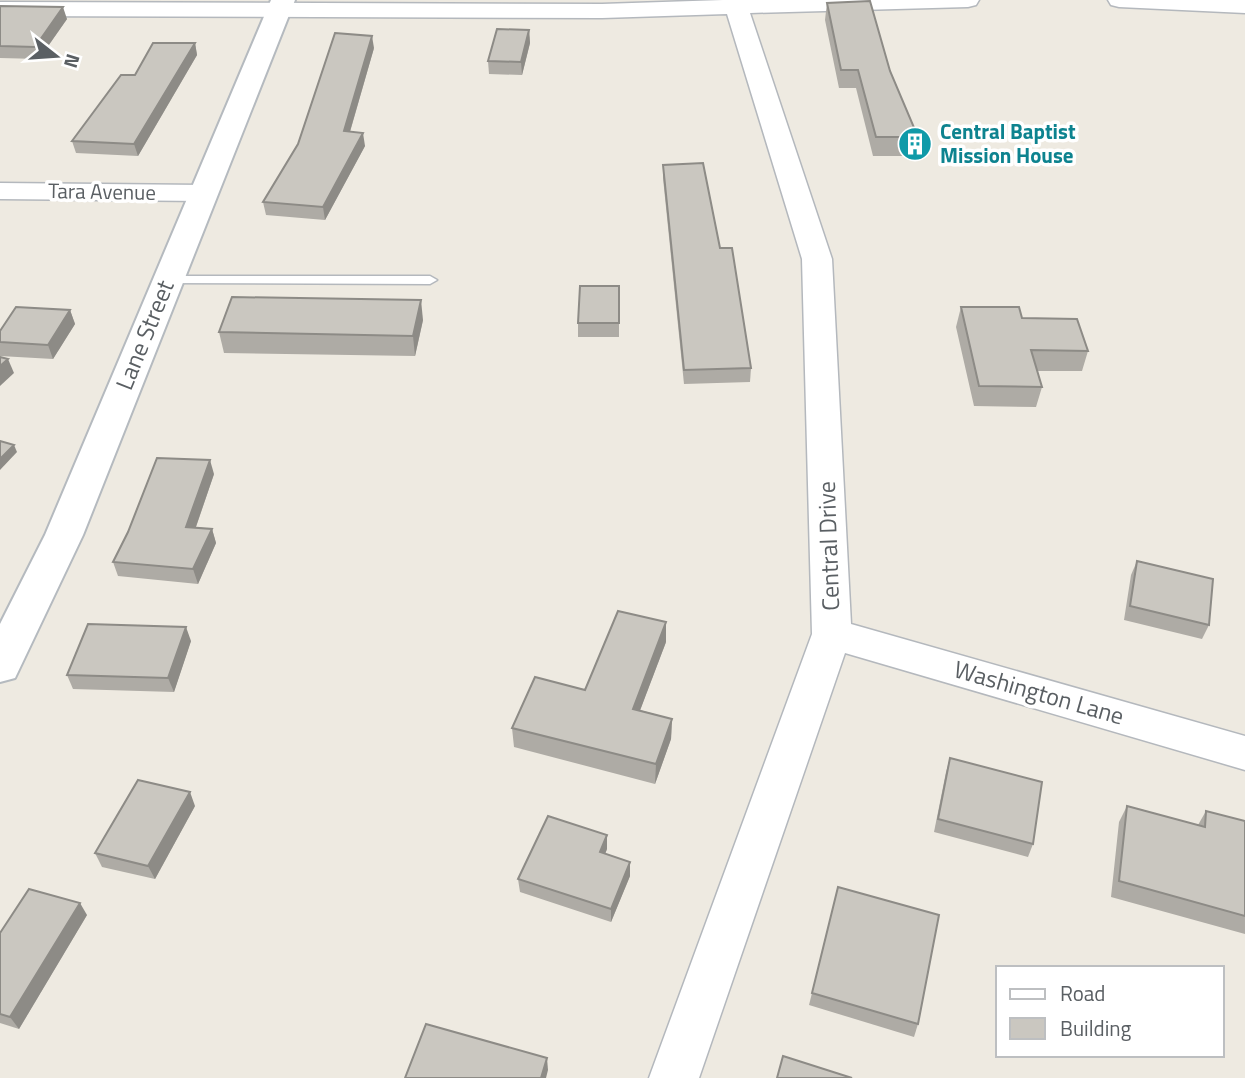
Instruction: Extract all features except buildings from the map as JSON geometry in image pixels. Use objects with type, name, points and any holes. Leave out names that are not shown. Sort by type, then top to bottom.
[{"type":"main road","name":"Lane Street","points":[[2,657],[64,535],[280,6]]},
{"type":"street","points":[[0,9],[280,6],[602,11],[735,3],[968,0]]},
{"type":"street","points":[[1119,0],[1245,6]]},
{"type":"street","name":"Central Drive","points":[[674,1078],[832,634],[817,259],[735,3]]},
{"type":"street","name":"Tara Avenue","points":[[0,191],[203,193]]},
{"type":"street","name":"Washington Lane","points":[[832,634],[1245,753]]},
{"type":"lane","points":[[168,280],[430,280]]},
{"type":"place","name":"Central Baptist Mission House","points":[[915,144]]}]
